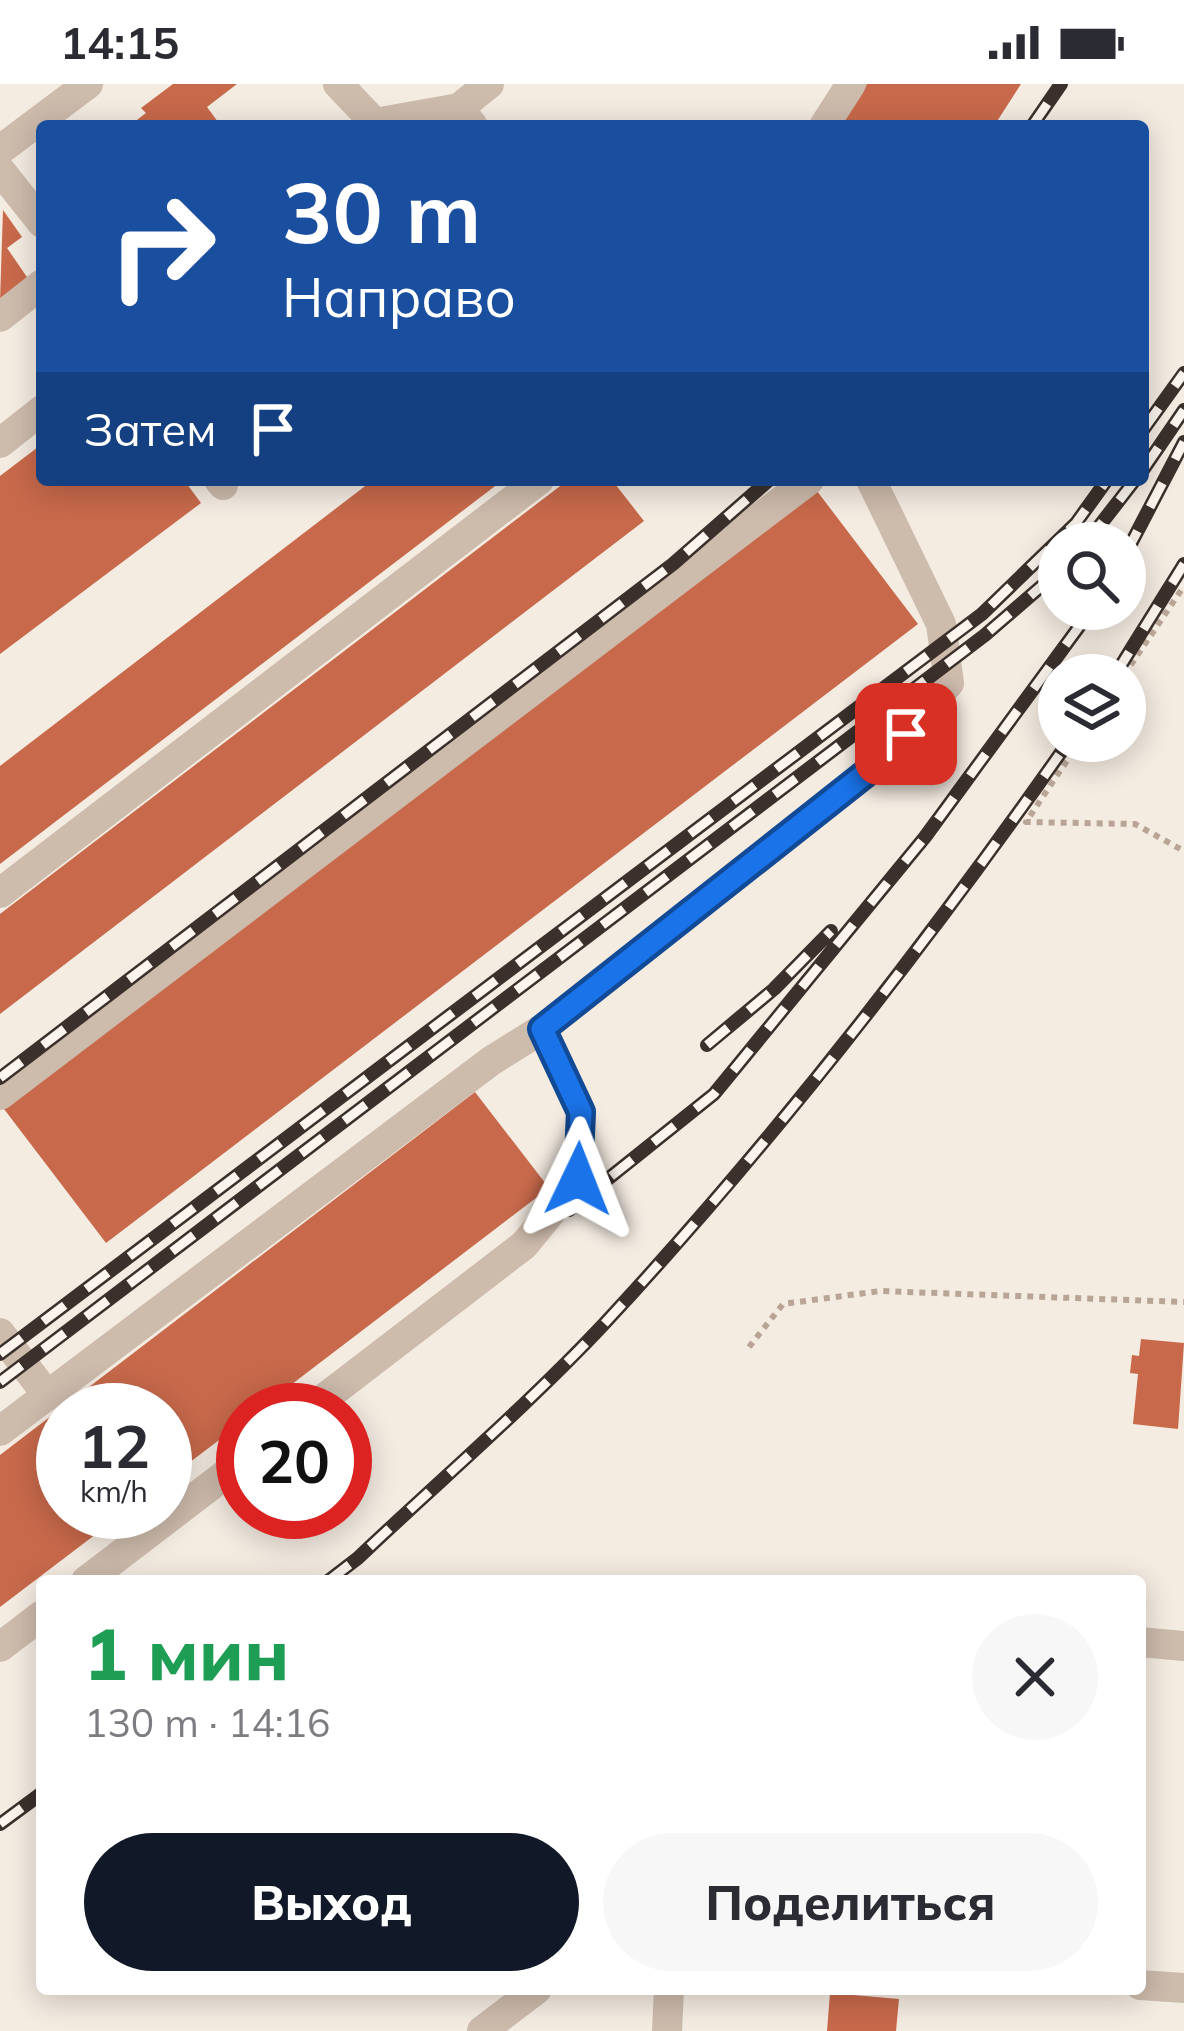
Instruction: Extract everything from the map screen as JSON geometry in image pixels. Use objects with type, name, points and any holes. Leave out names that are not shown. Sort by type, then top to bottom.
[{"type":"street","points":[[40,120],[88,84]]},
{"type":"street","points":[[338,84],[372,120]]},
{"type":"street","points":[[420,120],[466,117],[489,84]]},
{"type":"street","points":[[828,120],[851,84]]},
{"type":"street","points":[[0,150],[36,123]]},
{"type":"street","points":[[0,170],[36,215]]},
{"type":"street","points":[[0,317],[36,289]]},
{"type":"street","points":[[0,442],[36,415]]},
{"type":"street","points":[[0,893],[531,486]]},
{"type":"street","points":[[0,1096],[801,486]]},
{"type":"street","points":[[63,1383],[491,1061],[542,1029],[884,759],[949,682],[941,624],[874,486]]},
{"type":"street","points":[[344,1383],[524,1245],[578,1179],[581,1112],[542,1029]]},
{"type":"street","points":[[0,1333],[38,1383]]},
{"type":"street","points":[[0,1431],[36,1403]]},
{"type":"street","points":[[94,1575],[216,1481]]},
{"type":"street","points":[[0,1647],[36,1620]]},
{"type":"street","points":[[1146,1643],[1184,1646]]},
{"type":"street","points":[[1146,1985],[1184,1988]]},
{"type":"street","points":[[482,2031],[529,1995]]},
{"type":"street","points":[[667,2031],[669,1995]]},
{"type":"path","points":[[1138,654],[1184,586]]},
{"type":"path","points":[[1066,762],[1026,822],[1135,824],[1184,851]]},
{"type":"path","points":[[749,1348],[783,1304],[880,1292],[1184,1301]]},
{"type":"building","points":[[173,84],[237,84],[207,107],[217,120],[137,120],[146,113],[141,108]]},
{"type":"building","points":[[867,84],[1021,84],[998,120],[845,120]]},
{"type":"building","points":[[3,210],[22,237],[7,248],[29,280],[0,301]]},
{"type":"building","points":[[36,449],[36,486],[188,486],[201,503],[0,654],[0,476]]},
{"type":"building","points":[[365,486],[495,486],[0,864],[0,766]]},
{"type":"building","points":[[560,486],[617,486],[644,521],[0,1014],[0,914]]},
{"type":"building","points":[[817,491],[918,624],[106,1243],[4,1109]]},
{"type":"building","points":[[475,1092],[549,1188],[293,1383],[216,1383],[216,1442],[192,1461],[192,1383],[94,1383]]},
{"type":"building","points":[[1141,1339],[1184,1343],[1178,1429],[1133,1424],[1138,1374],[1130,1373],[1132,1355],[1139,1356]]},
{"type":"building","points":[[36,1427],[36,1539],[89,1539],[36,1575],[0,1607],[0,1455]]},
{"type":"building","points":[[830,1995],[899,1999],[896,2031],[827,2031]]},
{"type":"railway","points":[[1036,120],[1061,84]]},
{"type":"railway","points":[[1149,422],[1184,373]]},
{"type":"railway","points":[[1149,461],[1184,410]]},
{"type":"railway","points":[[1142,522],[1184,442]]},
{"type":"railway","points":[[0,1078],[673,564],[762,486]]},
{"type":"railway","points":[[0,1354],[982,614],[1076,523],[1103,486]]},
{"type":"railway","points":[[1102,522],[1130,486]]},
{"type":"railway","points":[[1128,654],[1184,564]]},
{"type":"railway","points":[[0,1382],[985,635],[1038,589]]},
{"type":"railway","points":[[569,1210],[714,1094],[925,837],[1077,630]]},
{"type":"railway","points":[[336,1575],[544,1385],[666,1256],[846,1041],[1054,762]]},
{"type":"railway","points":[[707,1045],[774,989],[831,931]]},
{"type":"railway","points":[[0,1824],[36,1797]]},
{"type":"route","points":[[578,1179],[581,1112],[542,1029],[884,759],[906,734]]}]
